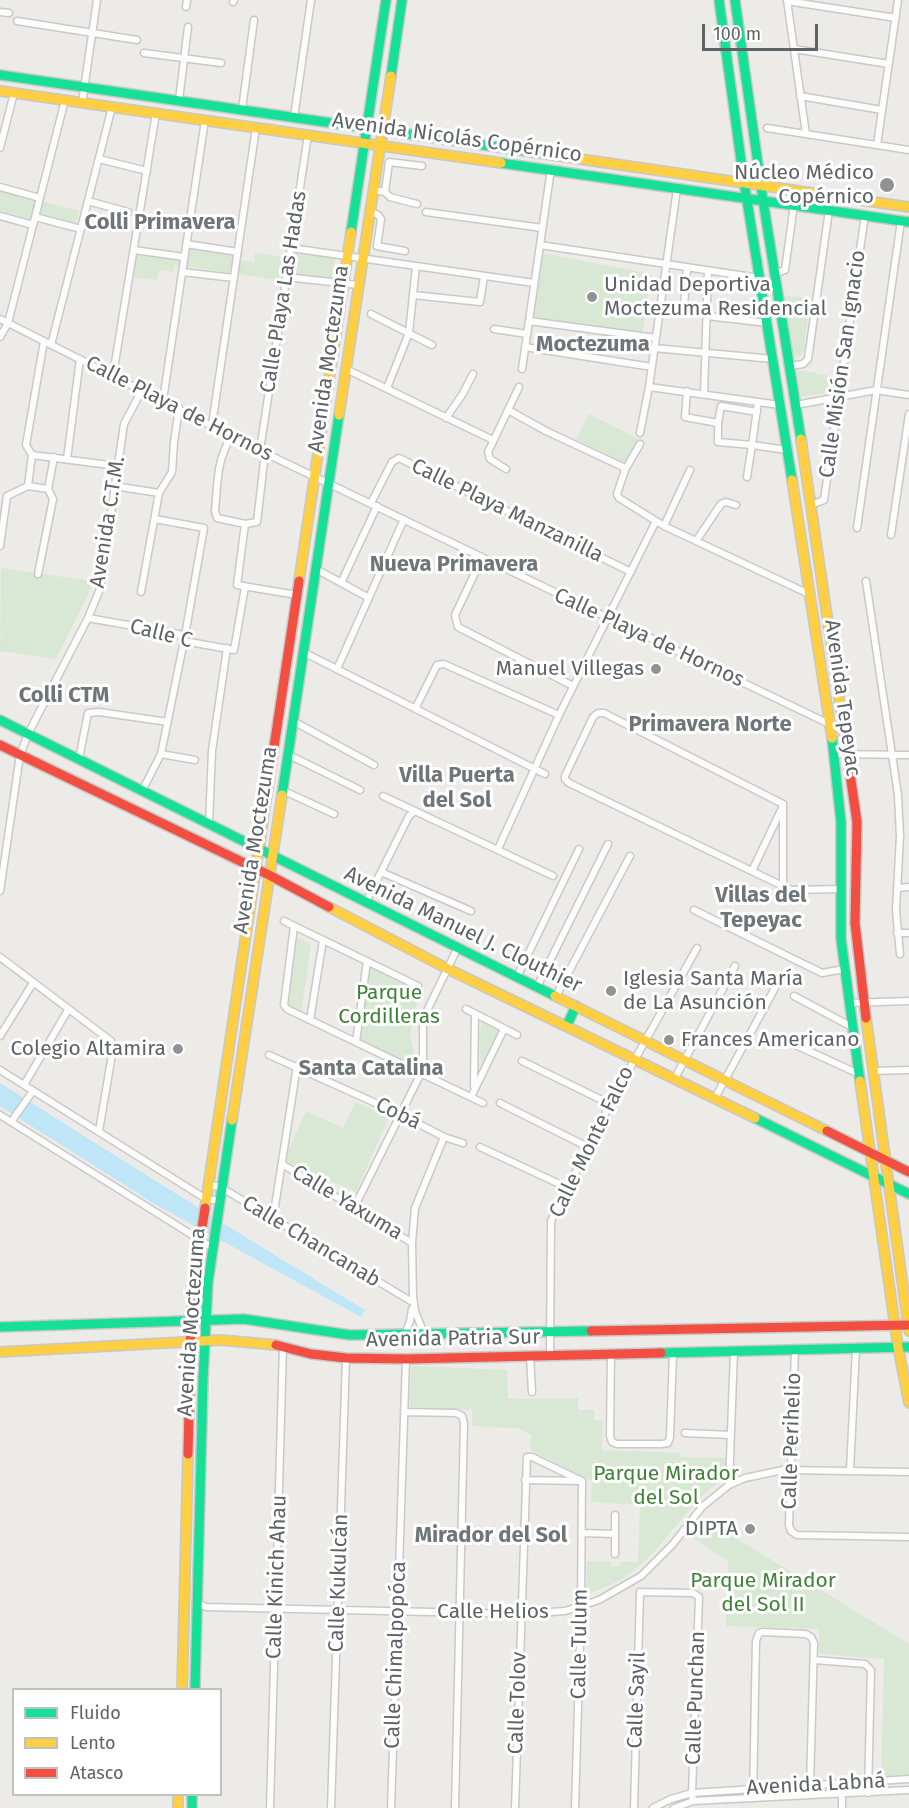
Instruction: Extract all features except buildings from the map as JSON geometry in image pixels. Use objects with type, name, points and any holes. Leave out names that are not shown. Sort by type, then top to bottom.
[{"type":"street","points":[[82,103],[98,0]]},
{"type":"street","points":[[294,117],[311,0]]},
{"type":"street","name":"Avenida Moctezuma","points":[[182,1688],[191,1320],[200,1236],[386,0]]},
{"type":"street","name":"Avenida Moctezuma","points":[[195,1688],[201,1608],[203,1380],[208,1282],[402,0]]},
{"type":"street","name":"Avenida Tepeyac","points":[[719,0],[746,198],[769,327],[830,724],[841,822],[841,939],[844,969],[898,1347],[909,1403]]},
{"type":"street","name":"Avenida Tepeyac","points":[[735,0],[763,200],[849,754],[857,822],[855,923],[909,1327]]},
{"type":"street","points":[[877,145],[898,0]]},
{"type":"street","points":[[806,134],[787,1],[896,18]]},
{"type":"street","points":[[0,12],[9,13]]},
{"type":"street","points":[[242,110],[254,20]]},
{"type":"street","points":[[17,21],[137,40]]},
{"type":"street","points":[[179,100],[188,27]]},
{"type":"street","points":[[794,49],[889,64]]},
{"type":"street","points":[[144,53],[220,63]]},
{"type":"street","name":"Avenida Nicolás Copérnico","points":[[0,75],[909,207]]},
{"type":"street","name":"Avenida Nicolás Copérnico","points":[[0,91],[905,221]]},
{"type":"street","points":[[0,148],[14,93]]},
{"type":"street","points":[[800,96],[882,110]]},
{"type":"street","points":[[0,337],[8,323],[65,100]]},
{"type":"street","points":[[51,345],[112,107]]},
{"type":"street","points":[[114,375],[156,113]]},
{"type":"street","points":[[163,400],[205,120]]},
{"type":"street","points":[[212,424],[256,128]]},
{"type":"street","points":[[767,128],[909,150]]},
{"type":"street","name":"Calle Playa Las Hadas","points":[[245,524],[257,522],[262,451],[308,135]]},
{"type":"street","points":[[99,159],[147,171]]},
{"type":"street","points":[[385,192],[389,162],[422,166]]},
{"type":"street","points":[[522,369],[551,169]]},
{"type":"street","points":[[0,187],[40,198]]},
{"type":"street","points":[[640,433],[649,387],[677,189]]},
{"type":"street","points":[[373,190],[417,204]]},
{"type":"street","points":[[88,201],[128,212]]},
{"type":"street","points":[[776,273],[785,270],[794,205]]},
{"type":"street","points":[[369,210],[381,219],[377,246],[405,251]]},
{"type":"street","points":[[790,366],[803,364],[808,359],[829,210]]},
{"type":"street","points":[[426,212],[542,228]]},
{"type":"street","name":"Calle Misión San Ignacio","points":[[812,506],[824,500],[865,215]]},
{"type":"street","points":[[0,216],[33,225]]},
{"type":"street","points":[[35,217],[81,228]]},
{"type":"street","points":[[857,528],[876,390],[905,221]]},
{"type":"street","points":[[186,244],[238,252]]},
{"type":"street","points":[[540,246],[759,278]]},
{"type":"street","points":[[291,248],[534,283]]},
{"type":"street","points":[[134,250],[184,258]]},
{"type":"street","points":[[387,388],[409,333],[416,266]]},
{"type":"street","points":[[684,306],[687,268]]},
{"type":"street","points":[[704,393],[708,271]]},
{"type":"street","points":[[182,272],[234,278]]},
{"type":"street","points":[[412,295],[480,302],[484,276]]},
{"type":"street","points":[[286,277],[358,285]]},
{"type":"street","points":[[370,314],[432,345]]},
{"type":"street","points":[[707,316],[785,331]]},
{"type":"street","name":"Calle Playa de Hornos","points":[[0,319],[315,477],[846,732]]},
{"type":"street","points":[[529,321],[656,338]]},
{"type":"street","points":[[494,329],[527,334]]},
{"type":"street","points":[[28,486],[32,455],[26,445],[44,341]]},
{"type":"street","points":[[525,347],[652,367]]},
{"type":"street","points":[[654,348],[773,359]]},
{"type":"street","points":[[67,459],[80,359]]},
{"type":"street","points":[[346,369],[493,440]]},
{"type":"street","points":[[446,418],[473,374]]},
{"type":"street","points":[[506,468],[490,459],[488,452],[519,387]]},
{"type":"street","points":[[649,387],[780,405]]},
{"type":"street","name":"Avenida C.T.M.","points":[[0,891],[20,755],[28,734],[88,618],[100,589],[124,424],[142,390]]},
{"type":"street","points":[[796,405],[876,390],[909,395]]},
{"type":"street","points":[[687,392],[685,417],[718,423]]},
{"type":"street","points":[[723,396],[718,423],[718,442],[787,450]]},
{"type":"street","points":[[747,477],[758,402]]},
{"type":"street","points":[[721,406],[757,412]]},
{"type":"street","points":[[141,592],[159,493],[172,472],[180,408]]},
{"type":"street","points":[[508,410],[625,470]]},
{"type":"street","points":[[891,535],[909,414]]},
{"type":"street","points":[[232,435],[220,457],[215,517],[245,524],[237,585],[297,595]]},
{"type":"street","points":[[640,444],[625,470],[617,496],[664,526],[809,594]]},
{"type":"street","points":[[32,455],[117,466]]},
{"type":"street","points":[[38,574],[53,499],[48,489],[54,457]]},
{"type":"street","name":"Calle Playa Manzanilla","points":[[374,505],[392,462],[399,458],[631,572]]},
{"type":"street","points":[[789,467],[805,464]]},
{"type":"street","points":[[664,526],[690,470]]},
{"type":"street","points":[[0,546],[4,495],[28,486],[48,489]]},
{"type":"street","points":[[114,486],[159,493]]},
{"type":"street","points":[[696,541],[721,504],[726,502],[736,505]]},
{"type":"street","points":[[341,583],[374,505]]},
{"type":"street","points":[[142,791],[161,754],[204,528],[155,519]]},
{"type":"street","points":[[337,669],[404,519]]},
{"type":"street","points":[[498,849],[558,715],[656,521]]},
{"type":"street","points":[[482,558],[455,615],[458,627],[573,686]]},
{"type":"street","points":[[316,569],[369,598]]},
{"type":"street","points":[[866,581],[898,795],[900,836],[896,910],[900,954]]},
{"type":"street","points":[[209,824],[212,751],[245,586]]},
{"type":"street","name":"Calle C","points":[[88,618],[179,634],[184,641],[231,649]]},
{"type":"street","points":[[303,652],[545,774]]},
{"type":"street","points":[[415,709],[437,665],[444,663],[558,715]]},
{"type":"street","points":[[78,759],[88,713],[99,712],[168,722]]},
{"type":"street","points":[[783,804],[604,713],[598,713],[593,717],[566,772],[565,779],[569,783],[791,890],[841,889]]},
{"type":"street","name":"Avenida Manuel J. Clouthier","points":[[0,720],[909,1172]]},
{"type":"street","points":[[292,721],[374,765]]},
{"type":"street","name":"Avenida Manuel J. Clouthier","points":[[0,745],[269,876],[448,969],[567,1025],[909,1194]]},
{"type":"street","points":[[161,754],[195,760]]},
{"type":"street","points":[[287,754],[360,790]]},
{"type":"street","points":[[834,754],[909,754]]},
{"type":"street","points":[[282,790],[334,814]]},
{"type":"street","points":[[383,796],[553,876]]},
{"type":"street","points":[[783,804],[783,886]]},
{"type":"street","points":[[752,871],[783,804]]},
{"type":"street","points":[[366,902],[409,816],[414,812]]},
{"type":"street","points":[[537,987],[608,844]]},
{"type":"street","points":[[517,977],[579,849]]},
{"type":"street","points":[[556,996],[630,856]]},
{"type":"street","points":[[381,872],[471,911]]},
{"type":"street","points":[[898,888],[909,887]]},
{"type":"street","points":[[694,910],[822,973],[844,969]]},
{"type":"street","points":[[284,921],[418,986]]},
{"type":"street","points":[[294,926],[284,1005],[287,1009],[483,1103]]},
{"type":"street","points":[[897,933],[909,933]]},
{"type":"street","points":[[310,1020],[323,940]]},
{"type":"street","points":[[354,1208],[423,1069],[423,1019],[458,947]]},
{"type":"street","name":"Calle Monte Falco","points":[[550,1355],[551,1221],[609,1104],[697,948]]},
{"type":"street","points":[[0,957],[111,1041],[113,1049],[99,1131]]},
{"type":"street","points":[[356,1042],[367,962]]},
{"type":"street","points":[[675,1078],[735,966]]},
{"type":"street","points":[[0,1036],[33,983]]},
{"type":"street","points":[[715,1098],[775,988]]},
{"type":"street","points":[[794,996],[852,1027]]},
{"type":"street","points":[[849,1003],[909,1001]]},
{"type":"street","points":[[567,1025],[576,1006]]},
{"type":"street","points":[[466,1009],[517,1035]]},
{"type":"street","points":[[24,1085],[68,1010]]},
{"type":"street","points":[[474,1089],[476,1014]]},
{"type":"street","points":[[471,1097],[504,1029]]},
{"type":"street","points":[[778,1037],[859,1074]]},
{"type":"street","name":"Cobá","points":[[269,1055],[400,1114],[444,1137],[463,1143]]},
{"type":"street","points":[[522,1061],[609,1104]]},
{"type":"street","points":[[273,1219],[297,1066]]},
{"type":"street","points":[[0,1070],[99,1131],[205,1203],[220,1201]]},
{"type":"street","points":[[874,1071],[909,1070]]},
{"type":"street","points":[[735,1108],[744,1089]]},
{"type":"street","points":[[12,1120],[33,1091]]},
{"type":"street","points":[[500,1103],[588,1147]]},
{"type":"street","points":[[0,1115],[12,1120],[213,1245]]},
{"type":"street","points":[[405,1334],[412,1315],[412,1243],[415,1208],[444,1137]]},
{"type":"street","points":[[480,1147],[568,1188]]},
{"type":"street","name":"Calle Yaxuma","points":[[282,1164],[412,1243]]},
{"type":"street","name":"Calle Chancanab","points":[[208,1184],[222,1188],[413,1301]]},
{"type":"street","points":[[413,1301],[424,1334]]},
{"type":"street","name":"Avenida Patria Sur","points":[[0,1327],[244,1319],[350,1335],[895,1325],[909,1327]]},
{"type":"street","name":"Avenida Patria Sur","points":[[0,1352],[206,1340],[253,1342],[283,1346],[311,1354],[346,1358],[406,1359],[909,1347]]},
{"type":"street","name":"Calle Kinich Ahau","points":[[270,1808],[283,1346]]},
{"type":"street","points":[[850,1471],[856,1348]]},
{"type":"street","name":"Calle Perihelio","points":[[795,1349],[789,1525],[791,1531],[797,1535],[909,1537]]},
{"type":"street","points":[[729,1485],[734,1351]]},
{"type":"street","points":[[611,1354],[612,1442],[616,1444],[662,1444],[668,1443],[670,1437],[673,1353]]},
{"type":"street","points":[[530,1356],[532,1392]]},
{"type":"street","name":"Calle Kukulcán","points":[[331,1808],[346,1358]]},
{"type":"street","name":"Calle Chimalpopóca","points":[[391,1808],[406,1359]]},
{"type":"street","points":[[404,1412],[456,1413],[462,1416],[464,1423],[455,1808]]},
{"type":"street","points":[[685,1433],[731,1435]]},
{"type":"street","name":"Calle Tolov","points":[[515,1808],[526,1460],[528,1456],[582,1481]]},
{"type":"street","name":"Calle Helios","points":[[201,1608],[276,1607],[398,1612],[543,1614],[599,1600],[633,1581],[657,1561],[702,1507],[729,1485],[756,1474],[792,1470],[909,1472]]},
{"type":"street","points":[[525,1480],[582,1481]]},
{"type":"street","name":"Calle Tulum","points":[[576,1808],[582,1481]]},
{"type":"street","points":[[615,1515],[615,1554]]},
{"type":"street","points":[[582,1533],[615,1534]]},
{"type":"street","points":[[633,1581],[640,1592]]},
{"type":"street","name":"Calle Punchan","points":[[640,1592],[698,1595],[693,1801]]},
{"type":"street","name":"Calle Sayil","points":[[634,1808],[640,1592]]},
{"type":"street","points":[[753,1798],[756,1641],[759,1633],[806,1634],[814,1642],[810,1785]]},
{"type":"street","points":[[814,1660],[865,1664],[872,1672],[868,1793]]},
{"type":"street","name":"Avenida Labná","points":[[653,1808],[671,1799],[692,1793],[909,1779]]},
{"type":"street","name":"Avenida Labná","points":[[674,1808],[693,1801],[909,1790]]},
{"type":"street","points":[[842,1794],[842,1808]]},
{"type":"green space","points":[[0,190],[79,211],[73,232],[0,213]]},
{"type":"green space","points":[[137,246],[188,254],[190,246],[242,254],[241,260],[254,262],[255,253],[292,258],[293,252],[335,258],[332,279],[280,273],[279,280],[175,265],[173,272],[159,270],[157,280],[132,277]]},
{"type":"green space","name":"Unidad Deportiva Moctezuma Residencial","points":[[542,253],[651,274],[642,336],[532,321]]},
{"type":"green space","points":[[784,296],[810,298],[804,351],[798,358],[790,354]]},
{"type":"green space","points":[[794,369],[836,377],[834,392],[798,397]]},
{"type":"green space","points":[[589,414],[639,439],[627,464],[576,439]]},
{"type":"green space","points":[[1,568],[92,581],[91,588],[56,659],[0,651]]},
{"type":"green space","points":[[293,935],[311,944],[301,1015],[284,1005]]},
{"type":"green space","name":"Parque Cordilleras","points":[[367,961],[420,989],[410,1034],[418,1072],[356,1042]]},
{"type":"green space","points":[[482,1020],[501,1029],[481,1067],[479,1038]]},
{"type":"green space","points":[[355,1102],[389,1117],[356,1192],[284,1160],[306,1111],[343,1128]]},
{"type":"green space","name":"Parque Mirador del Sol","points":[[411,1366],[507,1370],[508,1399],[578,1398],[578,1410],[594,1410],[594,1420],[603,1421],[602,1450],[680,1453],[681,1457],[727,1458],[727,1476],[700,1499],[654,1552],[628,1575],[586,1595],[587,1561],[611,1562],[611,1566],[620,1566],[621,1562],[638,1562],[640,1505],[591,1502],[592,1481],[530,1450],[531,1435],[518,1428],[472,1426],[472,1410],[410,1407]]},
{"type":"green space","name":"Parque Mirador del Sol II","points":[[703,1518],[909,1644],[909,1775],[881,1776],[884,1659],[819,1654],[819,1629],[726,1626],[728,1561],[688,1535]]},
{"type":"water","points":[[0,1083],[365,1310],[361,1317],[153,1203],[0,1106]]},
{"type":"traffic: fast","points":[[351,232],[386,0]]},
{"type":"traffic: fast","points":[[391,76],[402,0]]},
{"type":"traffic: fast","points":[[719,0],[744,182],[792,480]]},
{"type":"traffic: fast","points":[[735,0],[763,200],[801,439]]},
{"type":"traffic: fast","points":[[0,75],[546,154]]},
{"type":"traffic: fast","points":[[501,163],[909,222]]},
{"type":"traffic: fast","points":[[282,795],[339,415]]},
{"type":"traffic: fast","points":[[0,720],[555,996]]},
{"type":"traffic: fast","points":[[832,738],[841,822],[841,939],[860,1081]]},
{"type":"traffic: fast","points":[[567,1025],[576,1006]]},
{"type":"traffic: fast","points":[[755,1118],[909,1194]]},
{"type":"traffic: fast","points":[[195,1688],[203,1380],[208,1282],[232,1120]]},
{"type":"traffic: fast","points":[[0,1327],[244,1319],[350,1335],[591,1331]]},
{"type":"traffic: fast","points":[[661,1353],[909,1347]]},
{"type":"traffic: fast","points":[[192,1796],[192,1808]]},
{"type":"traffic: slow","points":[[339,415],[391,76]]},
{"type":"traffic: slow","points":[[0,91],[501,163]]},
{"type":"traffic: slow","points":[[546,154],[909,207]]},
{"type":"traffic: slow","points":[[299,581],[351,232]]},
{"type":"traffic: slow","points":[[801,439],[843,725]]},
{"type":"traffic: slow","points":[[792,480],[832,738]]},
{"type":"traffic: slow","points":[[232,1120],[282,795]]},
{"type":"traffic: slow","points":[[205,1208],[266,800]]},
{"type":"traffic: slow","points":[[329,907],[448,969],[755,1118]]},
{"type":"traffic: slow","points":[[555,996],[827,1131]]},
{"type":"traffic: slow","points":[[866,1018],[909,1331]]},
{"type":"traffic: slow","points":[[860,1081],[898,1347],[909,1403]]},
{"type":"traffic: slow","points":[[0,1352],[221,1340],[276,1345]]},
{"type":"traffic: slow","points":[[182,1688],[188,1454]]},
{"type":"traffic: slow","points":[[178,1796],[178,1808]]},
{"type":"traffic: jam","points":[[266,800],[299,581]]},
{"type":"traffic: jam","points":[[843,725],[857,822],[855,923],[866,1018]]},
{"type":"traffic: jam","points":[[0,745],[269,875],[329,907]]},
{"type":"traffic: jam","points":[[827,1131],[909,1172]]},
{"type":"traffic: jam","points":[[188,1454],[191,1320],[194,1280],[205,1208]]},
{"type":"traffic: jam","points":[[591,1331],[909,1325]]},
{"type":"traffic: jam","points":[[276,1345],[311,1354],[346,1358],[406,1359],[661,1353]]},
{"type":"place","name":"Núcleo Médico Copérnico","points":[[887,185]]},
{"type":"place","name":"Unidad Deportiva Moctezuma Residencial","points":[[592,297]]},
{"type":"place","name":"Manuel Villegas","points":[[656,669]]},
{"type":"place","name":"Iglesia Santa María de La Asunción","points":[[611,991]]},
{"type":"place","name":"Frances Americano","points":[[669,1040]]},
{"type":"place","name":"Colegio Altamira","points":[[178,1049]]},
{"type":"place","name":"DIPTA","points":[[750,1529]]},
{"type":"district","name":"Colli Primavera","points":[[160,223]]},
{"type":"district","name":"Moctezuma","points":[[593,345]]},
{"type":"district","name":"Nueva Primavera","points":[[454,565]]},
{"type":"district","name":"Colli CTM","points":[[64,696]]},
{"type":"district","name":"Primavera Norte","points":[[710,725]]},
{"type":"district","name":"Villa Puerta del Sol","points":[[457,788]]},
{"type":"district","name":"Villas del Tepeyac","points":[[761,908]]},
{"type":"district","name":"Santa Catalina","points":[[371,1069]]},
{"type":"district","name":"Mirador del Sol","points":[[491,1536]]}]
